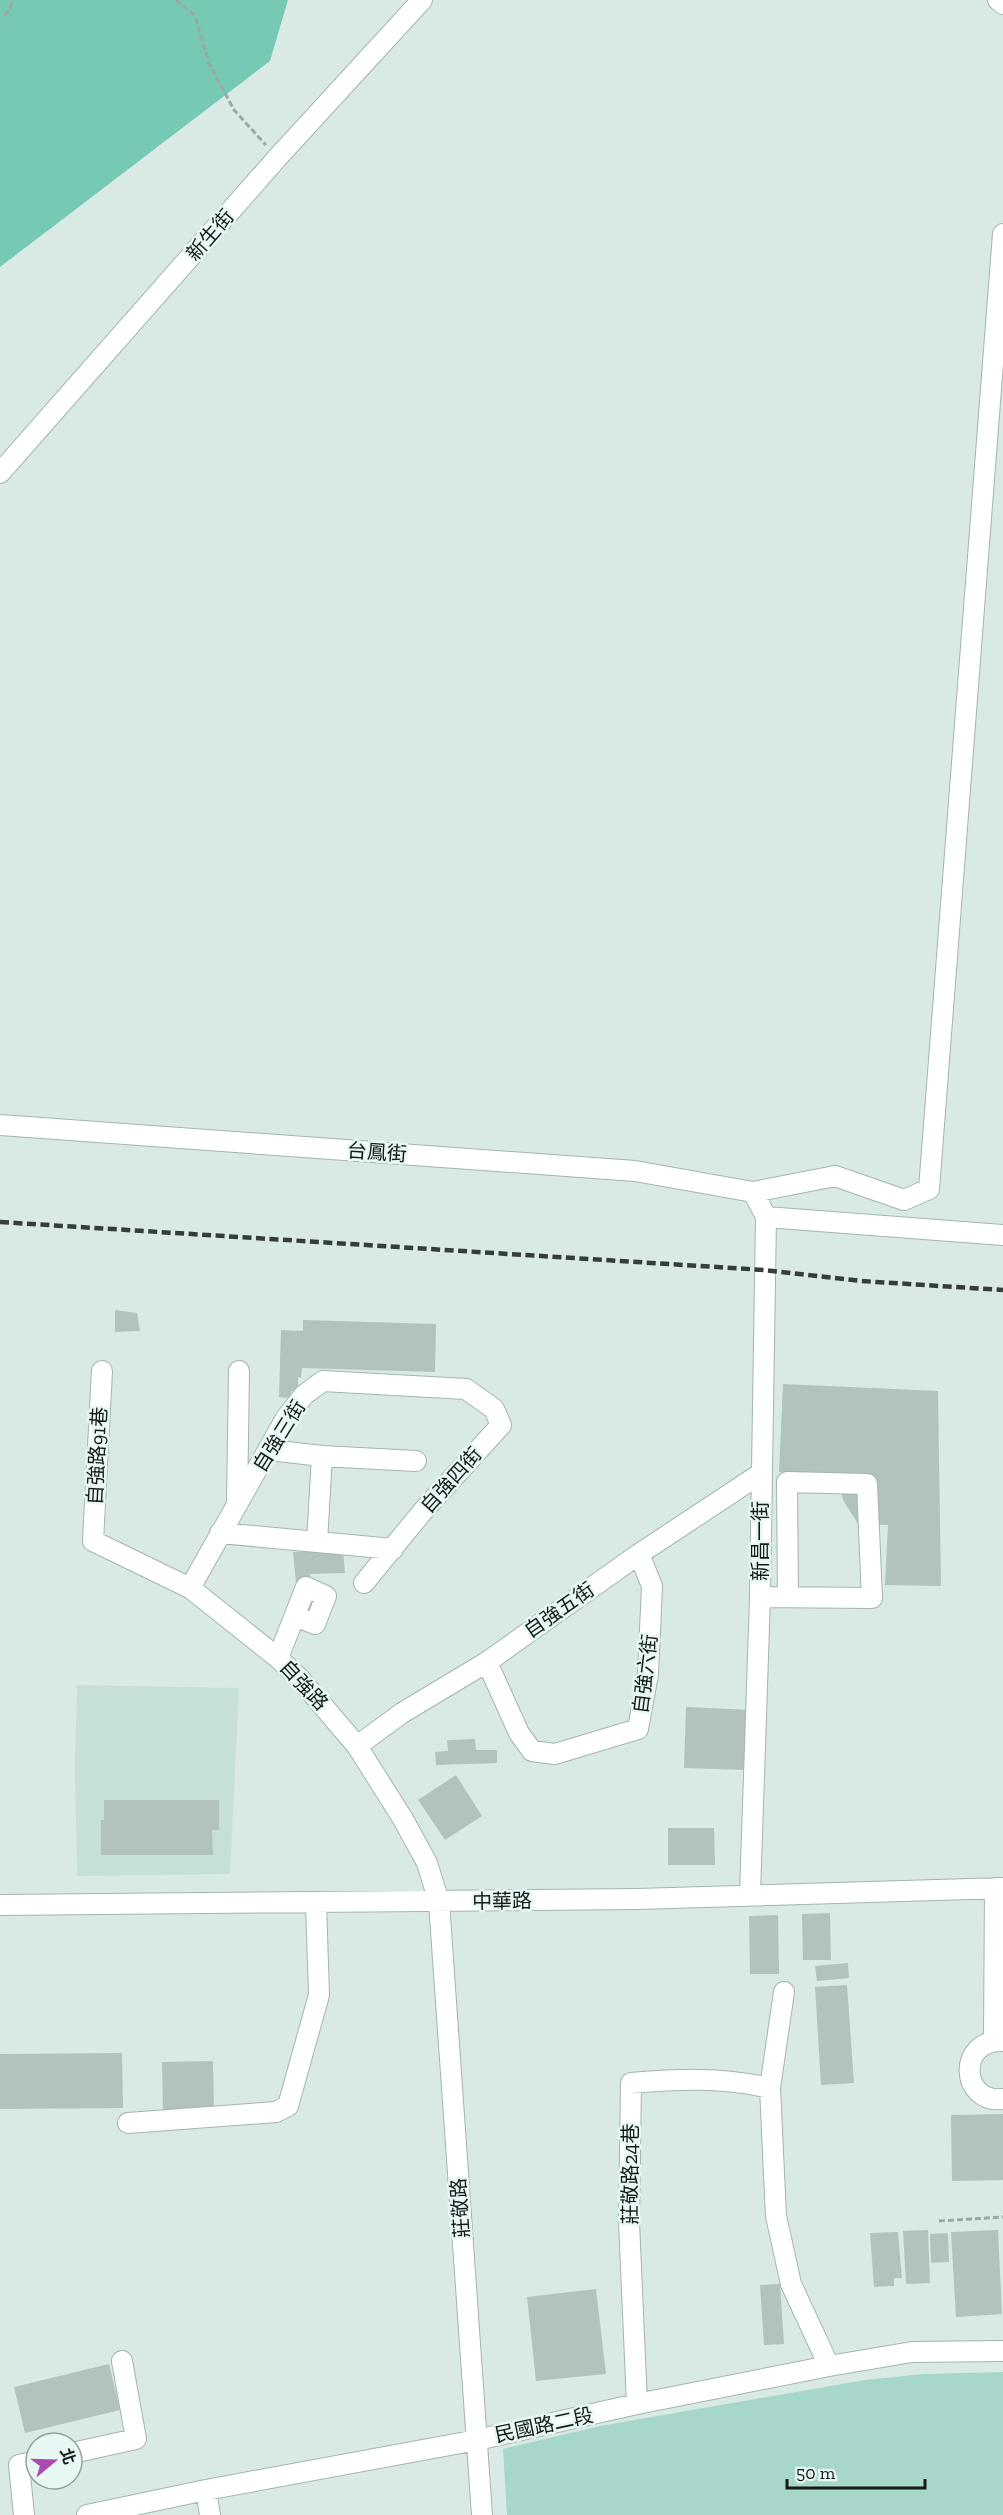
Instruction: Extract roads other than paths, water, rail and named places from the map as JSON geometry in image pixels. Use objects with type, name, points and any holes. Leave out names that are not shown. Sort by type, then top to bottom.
[{"type":"street","name":"新生街","points":[[0,472],[278,157],[422,0]]},
{"type":"street","points":[[998,0],[1003,4]]},
{"type":"street","points":[[753,1192],[835,1176],[904,1200],[928,1189],[1003,234]]},
{"type":"street","name":"台鳳街","points":[[0,1125],[635,1170],[753,1192]]},
{"type":"street","name":"新昌一街","points":[[750,1894],[759,1597],[766,1217],[753,1192]]},
{"type":"street","points":[[766,1217],[1003,1235]]},
{"type":"street","name":"自強路91巷","points":[[93,1541],[102,1371]]},
{"type":"street","points":[[237,1505],[239,1371]]},
{"type":"street","name":"自強三街","points":[[189,1588],[286,1418],[304,1395],[323,1381],[466,1389],[494,1409]]},
{"type":"street","name":"自強四街","points":[[364,1583],[423,1512],[501,1425],[494,1409]]},
{"type":"street","points":[[268,1450],[322,1456],[416,1461]]},
{"type":"street","points":[[317,1542],[322,1456]]},
{"type":"street","name":"自強五街","points":[[357,1746],[402,1713],[487,1662],[639,1554],[760,1474]]},
{"type":"street","points":[[759,1597],[872,1598],[867,1484],[787,1482],[788,1597]]},
{"type":"street","points":[[220,1533],[393,1549]]},
{"type":"street","name":"自強路","points":[[93,1541],[189,1588],[279,1658],[300,1679],[357,1746],[403,1819],[427,1863],[439,1902]]},
{"type":"street","name":"自強六街","points":[[487,1662],[519,1733],[532,1751],[555,1754],[638,1729],[648,1674],[652,1586],[639,1554]]},
{"type":"street","points":[[279,1658],[295,1617]]},
{"type":"street","points":[[999,1888],[999,2041],[985,2044],[974,2054],[969,2067],[970,2078],[978,2092],[987,2097],[1003,2099]]},
{"type":"street","name":"中華路","points":[[0,1905],[638,1899],[999,1888]]},
{"type":"street","name":"莊敬路","points":[[439,1902],[482,2515]]},
{"type":"street","points":[[128,2122],[276,2112],[288,2106],[319,1995],[316,1903]]},
{"type":"street","points":[[784,1992],[770,2088],[776,2216],[791,2284],[829,2366]]},
{"type":"street","name":"莊敬路24巷","points":[[637,2404],[629,2222],[631,2083],[700,2078],[744,2082],[770,2088]]},
{"type":"street","name":"民國路二段","points":[[87,2515],[206,2490],[477,2440],[637,2404],[829,2366],[912,2352],[1003,2351]]},
{"type":"street","points":[[84,2450],[136,2439],[122,2361]]},
{"type":"street","points":[[24,2464],[18,2465],[24,2515]]},
{"type":"street","points":[[206,2490],[210,2515]]},
{"type":"railway","points":[[0,1222],[764,1270],[861,1281],[1003,1290]]}]
